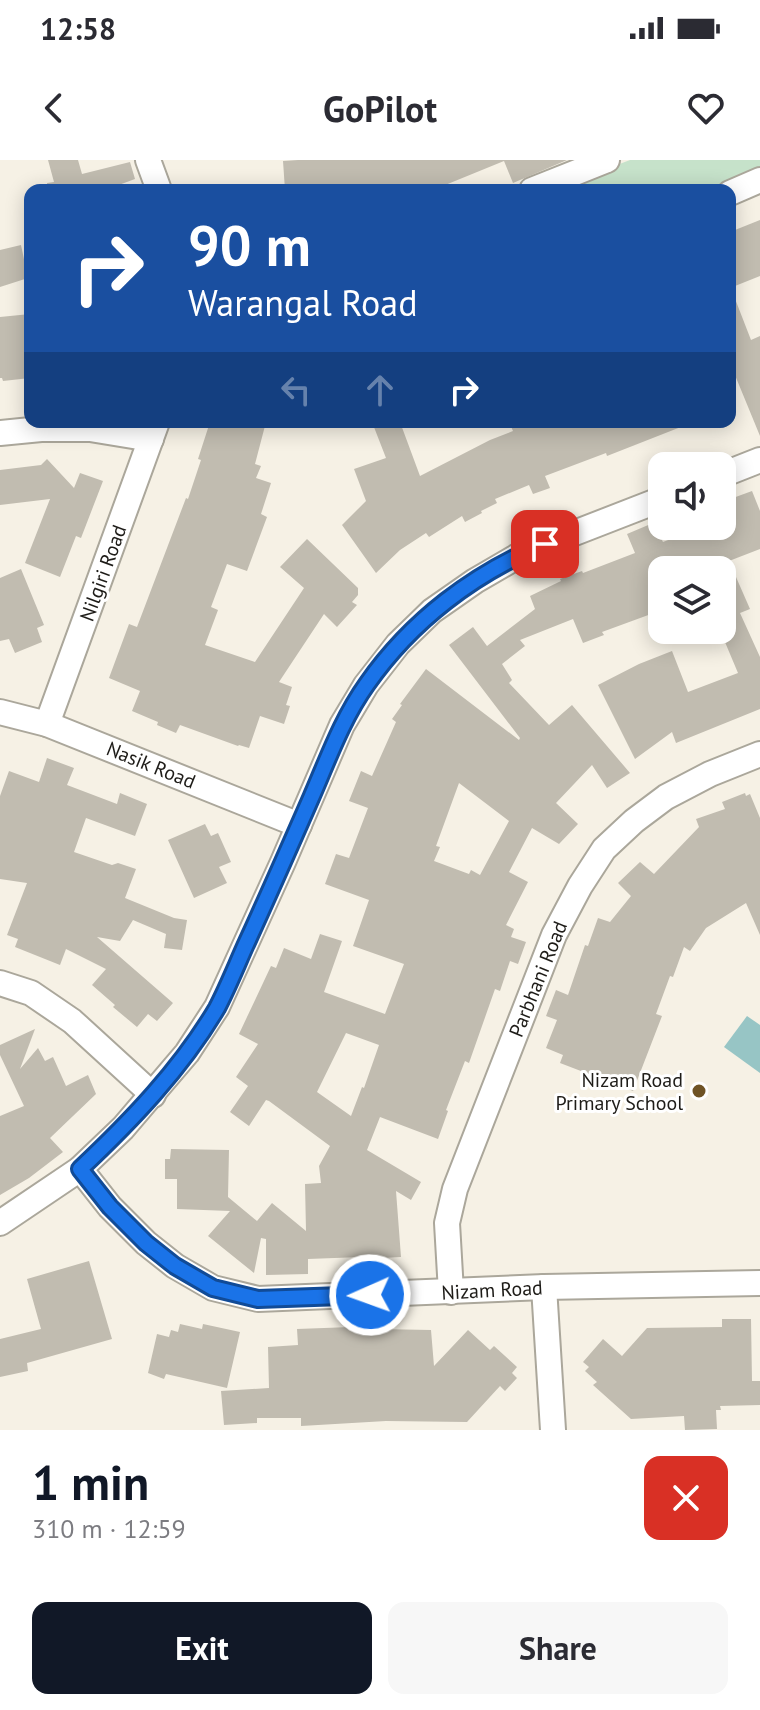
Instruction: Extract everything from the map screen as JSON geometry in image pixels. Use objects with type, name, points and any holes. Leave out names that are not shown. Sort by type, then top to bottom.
[{"type":"street","points":[[148,160],[157,184]]},
{"type":"street","points":[[547,184],[607,160]]},
{"type":"street","points":[[736,190],[760,180]]},
{"type":"street","points":[[0,433],[41,429],[154,431]]},
{"type":"street","name":"Nilgiri Road","points":[[47,724],[154,431]]},
{"type":"street","points":[[736,469],[760,460]]},
{"type":"street","points":[[0,1223],[80,1169],[123,1128],[187,1053],[217,1007],[342,725],[366,685],[398,644],[432,611],[523,553],[648,504]]},
{"type":"street","name":"Nasik Road","points":[[0,712],[47,724],[299,825]]},
{"type":"street","name":"Parbhani Road","points":[[451,1292],[447,1223],[455,1189],[554,935],[580,886],[604,849],[666,797],[710,774],[760,754]]},
{"type":"street","points":[[0,983],[31,993],[72,1021],[153,1095]]},
{"type":"street","name":"Nizam Road","points":[[80,1169],[110,1207],[146,1243],[175,1266],[213,1288],[258,1299],[544,1287],[760,1283]]},
{"type":"street","points":[[544,1287],[553,1430]]},
{"type":"green space","points":[[630,160],[760,160],[760,171],[729,184],[568,184]]},
{"type":"water","points":[[747,1016],[760,1025],[760,1073],[724,1047]]},
{"type":"building","points":[[48,160],[78,160],[82,174],[130,162],[135,179],[121,184],[47,184],[54,182]]},
{"type":"building","points":[[567,160],[513,183],[504,161],[448,184],[285,184],[283,161]]},
{"type":"building","points":[[760,220],[760,276],[736,286],[736,230]]},
{"type":"building","points":[[21,245],[24,279],[0,287],[0,250]]},
{"type":"building","points":[[736,301],[751,340],[760,336],[760,436],[736,378]]},
{"type":"building","points":[[24,315],[24,379],[3,381],[0,378],[0,317]]},
{"type":"building","points":[[208,428],[264,428],[255,464],[261,466],[256,478],[271,483],[261,514],[267,517],[247,571],[227,564],[211,607],[218,610],[205,645],[255,662],[304,588],[280,567],[307,539],[358,588],[358,595],[352,602],[357,605],[337,627],[324,614],[279,682],[292,687],[284,724],[260,716],[249,748],[180,725],[176,733],[157,725],[158,722],[132,711],[140,691],[109,678],[129,624],[137,627],[188,499],[201,460],[198,459]]},
{"type":"building","points":[[374,428],[402,428],[420,476],[513,431],[512,428],[678,428],[545,476],[550,488],[533,494],[529,485],[495,499],[497,503],[465,522],[462,516],[429,537],[426,533],[400,550],[376,573],[342,525],[366,501],[354,469],[386,458]]},
{"type":"building","points":[[47,459],[74,488],[80,473],[103,481],[81,538],[76,536],[60,577],[25,563],[50,499],[0,505],[0,470],[41,465]]},
{"type":"building","points":[[752,491],[760,511],[760,549],[736,558],[648,556],[648,615],[602,632],[604,635],[583,643],[573,619],[520,640],[525,646],[502,664],[512,680],[509,683],[549,725],[572,705],[630,773],[607,788],[592,765],[556,803],[578,824],[559,844],[532,828],[509,872],[528,882],[506,925],[514,929],[511,937],[526,942],[518,964],[510,961],[500,991],[495,989],[469,1063],[465,1061],[446,1110],[438,1139],[380,1117],[367,1150],[421,1182],[411,1200],[396,1191],[401,1257],[308,1259],[308,1274],[266,1275],[266,1239],[261,1238],[254,1273],[208,1236],[230,1211],[177,1209],[177,1179],[165,1179],[165,1159],[170,1159],[171,1149],[229,1150],[228,1197],[257,1221],[272,1203],[306,1231],[305,1184],[321,1183],[319,1166],[330,1146],[269,1101],[266,1100],[249,1126],[230,1112],[248,1086],[236,1077],[258,1044],[239,1034],[271,966],[276,968],[284,948],[311,959],[320,934],[342,941],[324,992],[385,1014],[404,964],[353,946],[369,900],[325,884],[336,854],[349,858],[368,808],[349,801],[361,771],[372,776],[396,722],[392,719],[426,669],[519,740],[449,645],[473,627],[487,646],[535,609],[530,596],[560,579],[635,553],[627,534],[648,525],[648,540],[736,540],[736,497]],"holes":[[[459,783],[509,821],[480,875],[434,861],[440,847],[436,846]],[[346,1033],[379,1045],[351,1116],[317,1092]]]},
{"type":"building","points":[[21,569],[44,625],[37,628],[42,642],[15,653],[9,639],[0,641],[0,578]]},
{"type":"building","points":[[736,577],[750,609],[740,613],[760,657],[760,709],[676,743],[672,732],[635,759],[598,685],[672,651],[688,692],[738,673],[726,644],[736,644]]},
{"type":"building","points":[[47,758],[74,768],[67,785],[117,804],[120,793],[147,804],[135,836],[86,818],[74,852],[112,865],[118,863],[136,869],[125,898],[174,918],[187,920],[182,950],[164,948],[166,934],[133,920],[120,941],[97,937],[173,1003],[157,1021],[148,1014],[137,1027],[113,1007],[115,1005],[92,985],[106,969],[66,949],[60,965],[15,947],[18,939],[7,935],[27,883],[0,879],[0,796],[9,771],[39,782]]},
{"type":"building","points":[[745,793],[746,796],[750,794],[760,818],[760,935],[746,903],[706,928],[690,951],[684,947],[656,1014],[662,1016],[633,1091],[560,1063],[563,1055],[546,1048],[557,1020],[546,1016],[556,990],[568,995],[598,918],[610,922],[631,896],[618,883],[640,862],[654,874],[699,827],[696,819],[725,809],[722,802]]},
{"type":"building","points":[[205,824],[211,836],[218,833],[231,862],[219,867],[227,883],[194,898],[168,840]]},
{"type":"building","points":[[35,1029],[20,1069],[38,1048],[45,1061],[53,1057],[66,1086],[88,1075],[96,1094],[50,1138],[63,1152],[0,1195],[0,1116],[24,1106],[0,1055],[0,1045]]},
{"type":"building","points":[[89,1261],[112,1339],[27,1363],[28,1371],[0,1377],[0,1339],[41,1329],[27,1279]]},
{"type":"building","points":[[722,1319],[751,1319],[752,1381],[760,1381],[760,1405],[720,1406],[721,1410],[716,1410],[717,1429],[685,1430],[684,1416],[631,1419],[593,1385],[597,1382],[585,1371],[589,1367],[583,1362],[603,1339],[622,1356],[647,1328],[722,1327]]},
{"type":"building","points":[[180,1324],[202,1329],[203,1324],[240,1332],[227,1388],[166,1374],[164,1379],[148,1373],[157,1334],[169,1337],[171,1330],[178,1332]]},
{"type":"building","points":[[378,1326],[378,1329],[431,1330],[434,1366],[468,1330],[490,1350],[494,1346],[517,1367],[512,1373],[517,1378],[505,1391],[500,1386],[467,1422],[386,1421],[301,1426],[301,1418],[257,1418],[257,1423],[224,1425],[221,1391],[269,1388],[268,1347],[298,1345],[297,1329]]},
{"type":"place","name":"Nizam Road Primary School","points":[[699,1091]]},
{"type":"route","points":[[370,1295],[258,1299],[213,1288],[175,1266],[146,1243],[110,1207],[80,1169],[153,1095],[187,1053],[217,1007],[342,725],[366,685],[398,644],[432,611],[475,581],[545,544]]}]
